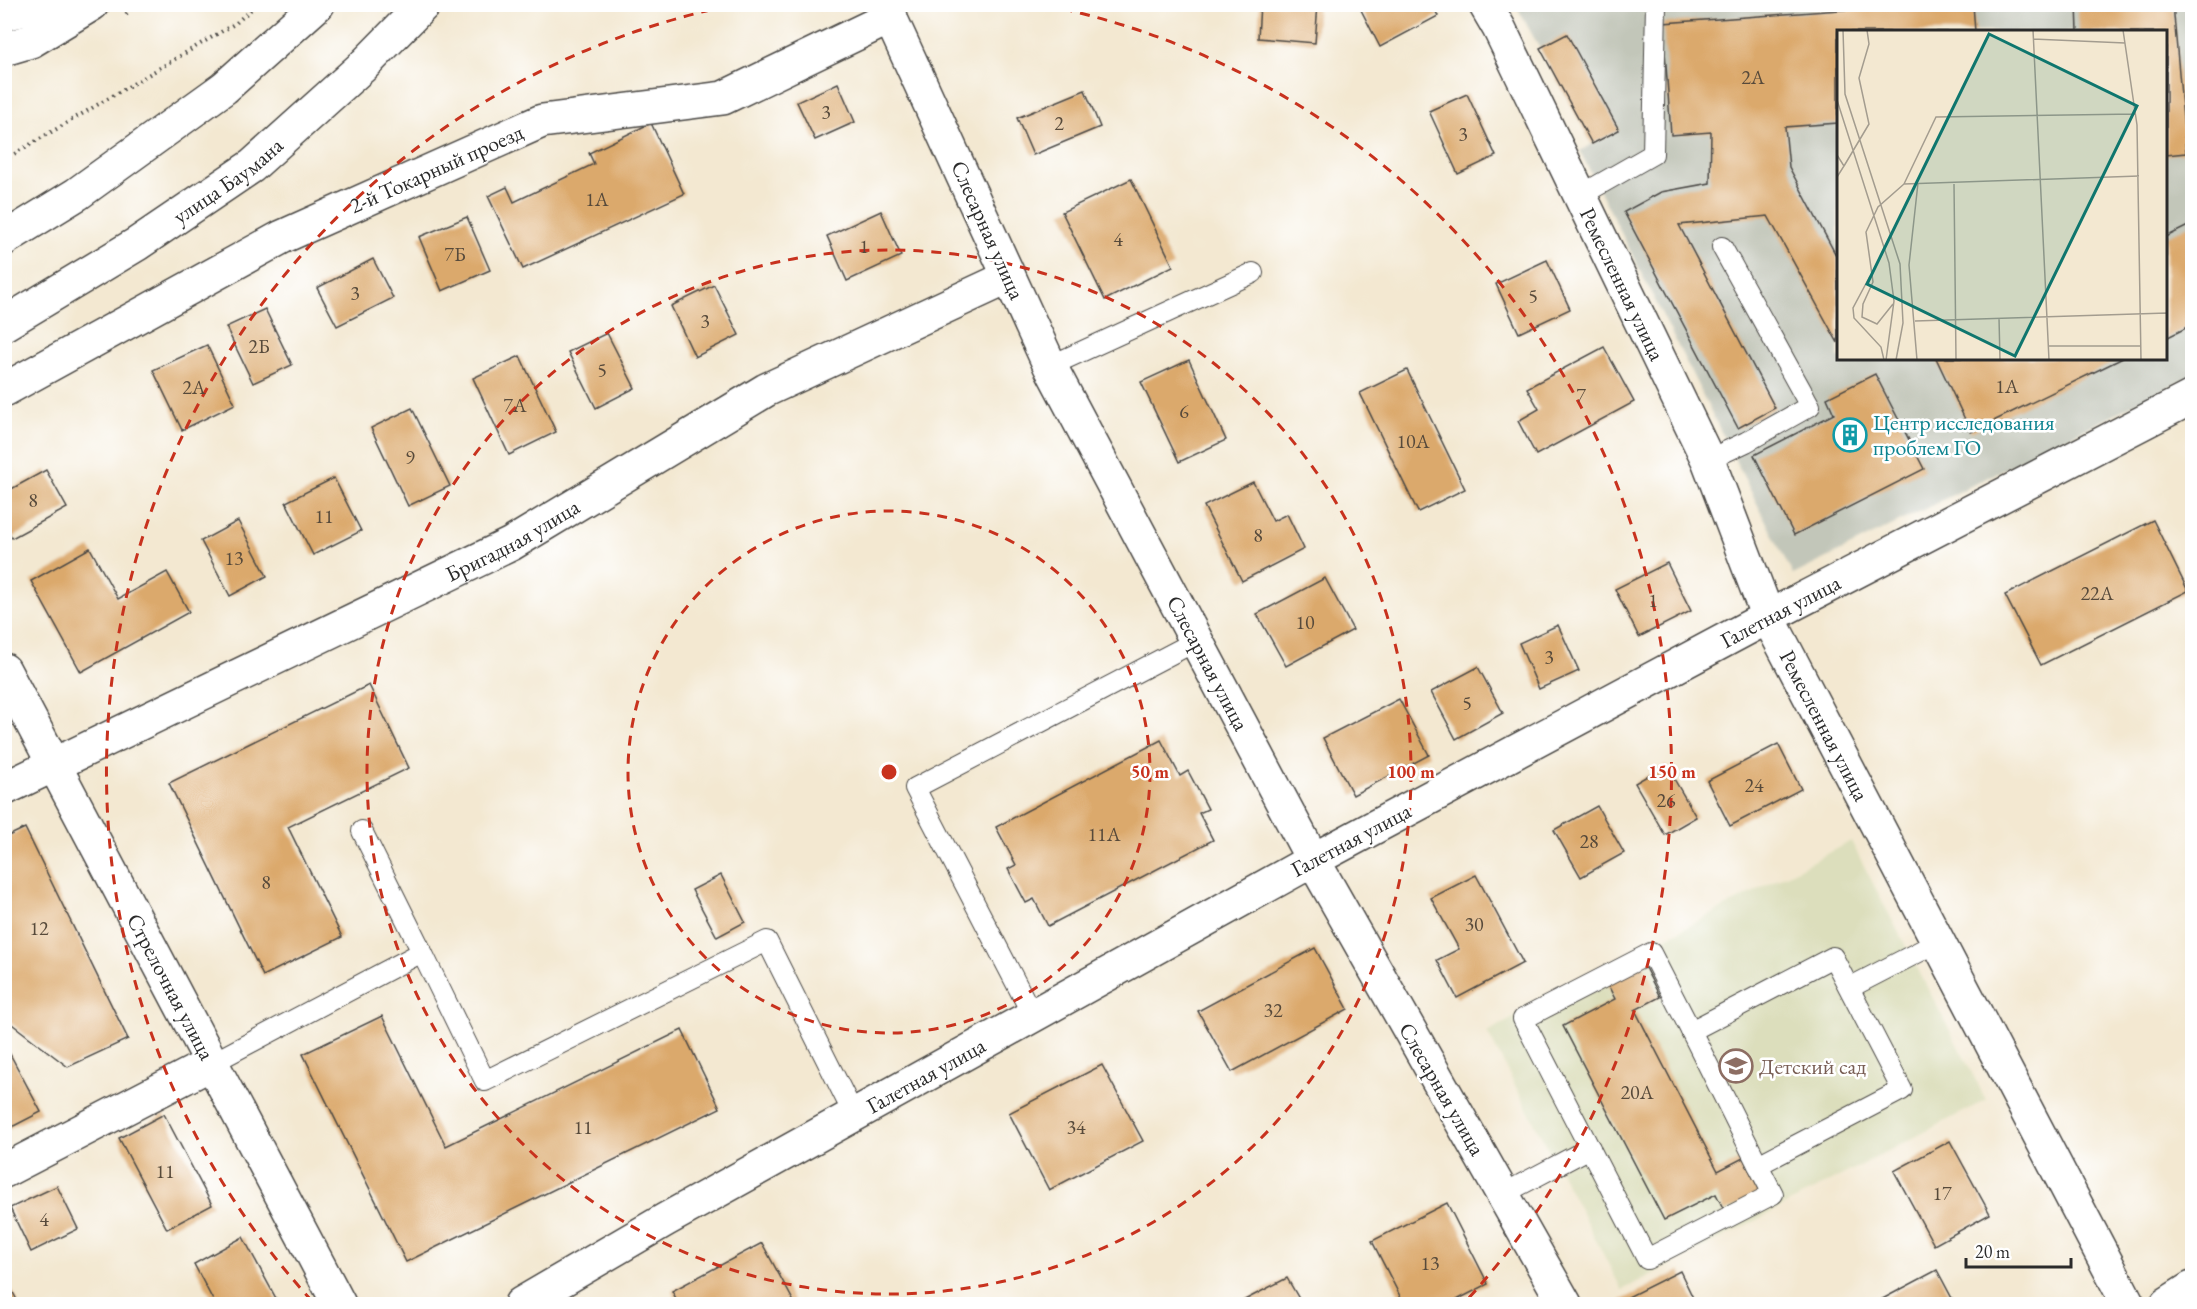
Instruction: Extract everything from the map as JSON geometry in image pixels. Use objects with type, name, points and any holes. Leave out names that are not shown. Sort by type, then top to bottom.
[{"type":"street","points":[[4,14],[48,4]]},
{"type":"street","points":[[4,49],[31,41],[93,4]]},
{"type":"street","name":"улица Баумана","points":[[4,324],[137,244],[252,166],[363,66],[424,4]]},
{"type":"street","name":"Ремесленная улица","points":[[1485,4],[1581,195],[1708,460],[1768,616],[2128,1305]]},
{"type":"street","points":[[4,240],[77,194],[224,88],[312,10]]},
{"type":"street","name":"Слесарная улица","points":[[888,10],[1050,366],[1313,860],[1565,1305]]},
{"type":"street","name":"2-й Токарный проезд","points":[[4,390],[282,237],[542,120],[723,98],[888,10]]},
{"type":"street","name":"Бригадная улица","points":[[4,789],[511,544],[766,390],[1009,277]]},
{"type":"street","name":"Галетная улица","points":[[521,1305],[665,1220],[1313,860],[1768,616],[2193,397]]},
{"type":"street","name":"Стрелочная улица","points":[[4,670],[339,1305]]},
{"type":"street","points":[[4,1171],[212,1063]]},
{"type":"lane","points":[[1581,195],[1653,154],[1656,4]]},
{"type":"lane","points":[[1708,460],[1810,406],[1722,247]]},
{"type":"lane","points":[[1050,366],[1253,273]]},
{"type":"lane","points":[[1033,1016],[915,788],[1196,641]]},
{"type":"lane","points":[[362,831],[485,1081],[767,941],[855,1115]]},
{"type":"lane","points":[[1849,988],[1938,942]]},
{"type":"lane","points":[[212,1063],[422,952]]},
{"type":"lane","points":[[1651,952],[1691,1030],[1773,1194],[1647,1258],[1523,1019],[1651,952]]},
{"type":"lane","points":[[1691,1030],[1833,957],[1902,1090],[1758,1165]]},
{"type":"lane","points":[[1503,1194],[1590,1148]]},
{"type":"path","points":[[4,160],[236,22],[257,4]]},
{"type":"shaded area","points":[[1516,5],[2192,5],[2192,375],[1793,575],[1580,151],[1592,144]]},
{"type":"shaded area","name":"Детский сад","points":[[1851,841],[1986,1100],[1622,1290],[1487,1032]]},
{"type":"building","points":[[1260,4],[1318,4],[1315,43],[1258,38]]},
{"type":"building","points":[[1358,4],[1432,4],[1438,16],[1380,47]]},
{"type":"building","points":[[1923,4],[1973,4],[1975,30],[1837,30],[1837,123],[1785,127],[1789,167],[1837,257],[1837,341],[1768,216],[1679,225],[1775,408],[1738,428],[1624,212],[1661,192],[1710,183],[1711,132],[1671,135],[1663,23]]},
{"type":"building","points":[[2077,4],[2173,4],[2186,153],[2167,155],[2167,30],[2078,30]]},
{"type":"building","points":[[1567,34],[1619,130],[1592,144],[1540,48]]},
{"type":"building","points":[[838,83],[855,122],[815,140],[797,102]]},
{"type":"building","points":[[1085,90],[1100,127],[1033,155],[1017,118]]},
{"type":"building","points":[[1467,94],[1496,156],[1458,174],[1429,111]]},
{"type":"building","points":[[651,123],[684,194],[523,269],[488,196],[507,187],[514,202],[594,164],[589,153]]},
{"type":"building","points":[[1131,179],[1173,266],[1105,300],[1062,212]]},
{"type":"building","points":[[881,211],[901,256],[847,281],[827,236]]},
{"type":"building","points":[[467,217],[490,270],[442,291],[419,237]]},
{"type":"building","points":[[2192,224],[2192,325],[2167,338],[2167,236]]},
{"type":"building","points":[[373,259],[393,298],[337,326],[317,288]]},
{"type":"building","points":[[1547,260],[1570,309],[1519,333],[1496,284]]},
{"type":"building","points":[[714,285],[739,335],[695,357],[671,306]]},
{"type":"building","points":[[265,309],[292,365],[253,383],[226,327]]},
{"type":"building","points":[[607,333],[635,388],[596,408],[568,352]]},
{"type":"building","points":[[207,345],[235,404],[182,430],[153,370]]},
{"type":"building","points":[[1604,347],[1634,402],[1536,455],[1518,421],[1539,409],[1527,388]]},
{"type":"building","points":[[520,356],[556,432],[509,455],[473,378]]},
{"type":"building","points":[[1189,360],[1226,440],[1179,462],[1141,382]]},
{"type":"building","points":[[1937,360],[2119,360],[1971,432]]},
{"type":"building","points":[[1407,370],[1465,489],[1418,512],[1360,393]]},
{"type":"building","name":"Центр исследования проблем ГО","points":[[1875,374],[1924,469],[1794,535],[1754,455],[1834,414],[1827,398]]},
{"type":"building","points":[[412,408],[450,486],[408,506],[371,428]]},
{"type":"building","points":[[46,470],[67,508],[12,538],[4,524],[4,493]]},
{"type":"building","points":[[334,478],[361,531],[313,555],[286,502]]},
{"type":"building","points":[[1253,482],[1273,521],[1287,514],[1304,549],[1242,581],[1204,506]]},
{"type":"building","points":[[2153,520],[2188,591],[2041,665],[2005,595]]},
{"type":"building","points":[[238,521],[267,576],[230,596],[201,541]]},
{"type":"building","points":[[90,548],[118,599],[167,572],[189,612],[81,672],[31,581]]},
{"type":"building","points":[[1667,563],[1691,611],[1639,637],[1615,589]]},
{"type":"building","points":[[1325,578],[1353,630],[1286,666],[1257,614]]},
{"type":"building","points":[[1558,625],[1579,671],[1539,689],[1519,643]]},
{"type":"building","points":[[1478,667],[1503,713],[1456,739],[1431,692]]},
{"type":"building","points":[[369,685],[409,768],[288,827],[342,937],[263,976],[169,783]]},
{"type":"building","points":[[1399,699],[1429,755],[1353,795],[1323,738]]},
{"type":"building","points":[[1161,740],[1180,776],[1188,771],[1208,809],[1199,813],[1213,840],[1048,926],[1034,899],[1026,903],[1008,869],[1016,865],[996,827]]},
{"type":"building","points":[[1778,744],[1801,789],[1730,826],[1707,781]]},
{"type":"building","points":[[1666,765],[1696,817],[1665,835],[1635,783]]},
{"type":"building","points":[[1597,806],[1624,853],[1581,877],[1554,830]]},
{"type":"building","points":[[25,828],[128,1039],[68,1067],[4,1018],[4,838]]},
{"type":"building","points":[[721,875],[745,922],[717,937],[692,890]]},
{"type":"building","points":[[1476,875],[1523,963],[1457,998],[1437,960],[1459,949],[1431,898]]},
{"type":"building","points":[[1315,948],[1348,1009],[1232,1072],[1198,1011]]},
{"type":"building","points":[[1642,962],[1660,997],[1635,1010],[1718,1171],[1743,1158],[1761,1193],[1725,1212],[1716,1194],[1664,1220],[1563,1026],[1615,999],[1606,981]]},
{"type":"building","points":[[382,1016],[446,1146],[682,1030],[720,1108],[406,1262],[303,1054]]},
{"type":"building","points":[[10,1054],[41,1112],[4,1131],[4,1057]]},
{"type":"building","points":[[1102,1065],[1143,1141],[1049,1190],[1009,1113]]},
{"type":"building","points":[[164,1114],[212,1205],[167,1229],[119,1138]]},
{"type":"building","points":[[1950,1141],[1990,1214],[1934,1245],[1894,1171]]},
{"type":"building","points":[[57,1186],[78,1229],[31,1252],[10,1208]]},
{"type":"building","points":[[1447,1203],[1488,1284],[1449,1304],[1404,1304],[1372,1241]]},
{"type":"building","points":[[243,1237],[279,1304],[215,1304],[194,1264]]},
{"type":"building","points":[[762,1243],[795,1304],[679,1304],[672,1291]]},
{"type":"building","points":[[1937,1270],[1955,1304],[1873,1304]]},
{"type":"building","points":[[1680,1271],[1696,1304],[1622,1304],[1620,1301]]},
{"type":"building","points":[[4,1275],[18,1302],[4,1304]]},
{"type":"building","points":[[1287,1278],[1302,1304],[1237,1304]]},
{"type":"place","name":"Центр исследования проблем ГО","points":[[1850,435]]},
{"type":"place","name":"Детский сад","points":[[1736,1066]]}]
